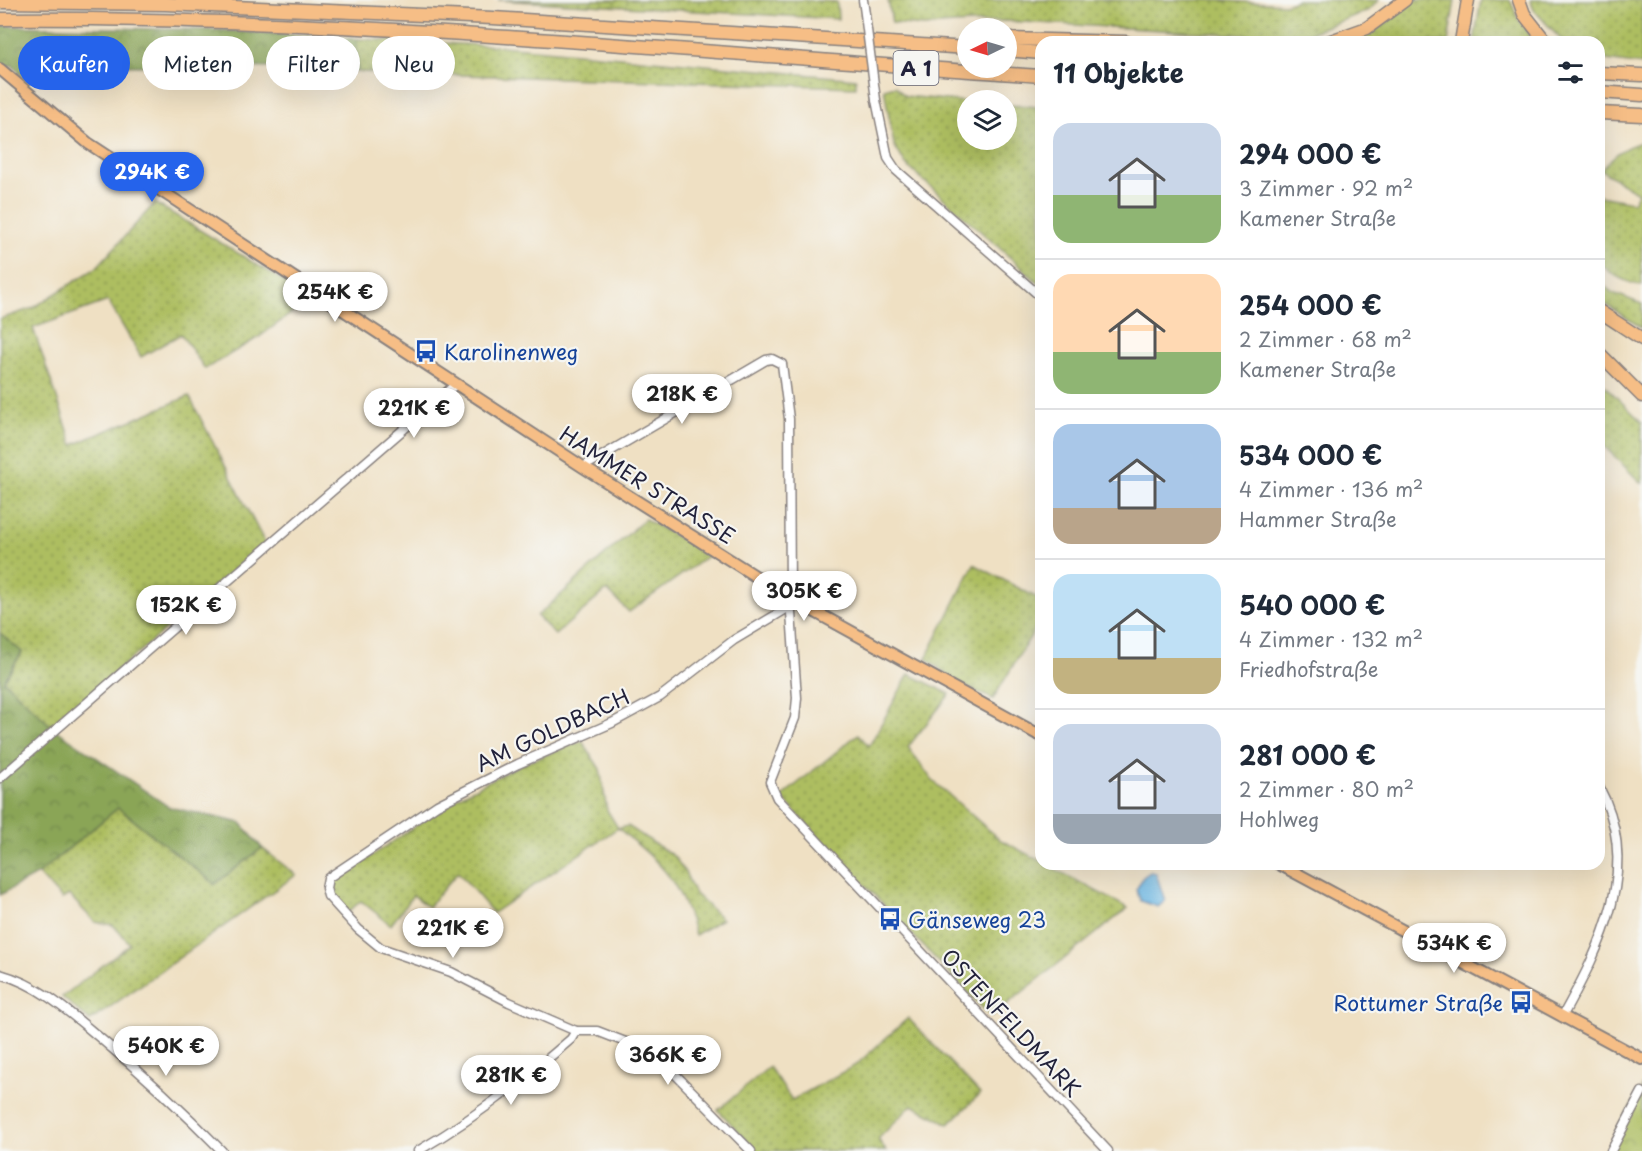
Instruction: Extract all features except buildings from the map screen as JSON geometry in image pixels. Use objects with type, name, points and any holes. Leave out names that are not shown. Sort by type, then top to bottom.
[{"type":"highway","points":[[1345,36],[1367,28],[1405,0]]},
{"type":"highway","points":[[1462,36],[1468,0]]},
{"type":"highway","points":[[1520,0],[1524,14],[1541,36]]},
{"type":"highway","name":"A 1","points":[[0,2],[165,4],[493,18],[957,47]]},
{"type":"highway","name":"A 1","points":[[0,20],[171,21],[360,30],[1035,76]]},
{"type":"highway","points":[[1017,39],[1035,40]]},
{"type":"highway","points":[[912,44],[957,41]]},
{"type":"highway","points":[[1017,51],[1035,52]]},
{"type":"highway","points":[[1605,72],[1642,75]]},
{"type":"highway","points":[[1605,92],[1642,95]]},
{"type":"highway","points":[[1605,113],[1642,116]]},
{"type":"highway","points":[[1605,315],[1642,339]]},
{"type":"highway","points":[[1605,359],[1642,396]]},
{"type":"main road","name":"HAMMER STRASSE","points":[[1,72],[88,143],[583,467],[790,598],[1035,733]]},
{"type":"main road","points":[[1290,870],[1642,1059]]},
{"type":"street","points":[[863,0],[876,100],[888,158],[896,170],[1035,292]]},
{"type":"street","name":"OSTENFELDMARK","points":[[583,467],[766,360],[778,360],[782,364],[789,419],[790,598],[797,698],[792,727],[770,782],[773,793],[1108,1151]]},
{"type":"street","points":[[0,778],[456,384]]},
{"type":"street","name":"AM GOLDBACH","points":[[576,1031],[509,1002],[451,972],[381,948],[328,896],[326,888],[328,878],[437,805],[518,764],[612,723],[660,697],[734,640],[786,609],[790,598]]},
{"type":"street","points":[[1562,1017],[1608,931],[1624,885],[1625,863],[1618,822],[1605,798]]},
{"type":"street","points":[[0,974],[24,982],[49,997],[141,1072],[222,1151]]},
{"type":"street","points":[[418,1151],[477,1114],[528,1076],[571,1039],[576,1031],[597,1031],[646,1050],[666,1065],[751,1151]]},
{"type":"street","points":[[1611,1151],[1642,1092]]},
{"type":"green space","points":[[498,0],[837,2],[838,19]]},
{"type":"green space","points":[[888,0],[1206,0],[1286,4],[1297,0],[1379,0],[1369,10],[1302,36],[1263,36],[1017,22],[1017,18],[957,18],[957,24],[923,26],[892,23]]},
{"type":"green space","points":[[1414,0],[1455,0],[1449,36],[1360,36],[1382,26]]},
{"type":"green space","points":[[1481,0],[1510,0],[1518,19],[1531,36],[1475,36]]},
{"type":"green space","points":[[1530,0],[1642,0],[1642,65],[1605,60],[1605,36],[1558,36],[1534,10]]},
{"type":"green space","points":[[0,26],[216,30],[310,36],[266,36],[266,68],[254,67],[254,36],[142,36],[142,66],[130,66],[130,36],[18,36],[18,71],[12,65],[0,71]]},
{"type":"green space","points":[[360,39],[372,40],[372,72],[360,72]]},
{"type":"green space","points":[[455,44],[502,46],[856,79],[856,87],[455,75]]},
{"type":"green space","points":[[895,86],[905,96],[957,101],[957,150],[1017,150],[1017,106],[1035,107],[1035,280],[906,165],[894,145],[884,89]]},
{"type":"green space","points":[[1642,142],[1642,286],[1617,277],[1605,267],[1605,197],[1633,202],[1638,193],[1605,172],[1605,166],[1629,146]]},
{"type":"green space","points":[[155,203],[312,298],[259,337],[205,369],[181,334],[141,357],[108,301],[33,328],[73,445],[189,396],[265,543],[52,727],[4,681],[22,653],[0,633],[0,319],[33,308],[96,268]]},
{"type":"green space","points":[[1605,287],[1613,293],[1642,304],[1642,328],[1605,304]]},
{"type":"green space","points":[[1605,386],[1642,422],[1642,484],[1605,447]]},
{"type":"green space","points":[[645,519],[709,555],[629,612],[607,590],[555,635],[537,616]]},
{"type":"green space","points":[[974,564],[1035,597],[1035,629],[993,699],[958,683],[926,658]]},
{"type":"green space","points":[[0,633],[22,652],[4,681],[52,727],[169,807],[241,823],[262,848],[215,884],[118,808],[38,874],[0,895]]},
{"type":"green space","points":[[909,674],[950,694],[908,747],[932,780],[999,839],[1035,858],[1035,870],[1057,870],[1128,908],[991,1017],[781,797],[858,734],[869,746]]},
{"type":"green space","points":[[582,741],[600,769],[607,810],[618,828],[493,913],[458,872],[428,907],[413,895],[391,925],[361,901],[348,912],[331,892],[332,883],[460,796],[520,765]]},
{"type":"green space","points":[[118,808],[215,884],[262,848],[296,875],[90,1021],[62,997],[130,944],[113,925],[95,922],[69,895],[62,899],[38,874]]},
{"type":"green space","points":[[628,826],[675,857],[695,894],[722,919],[695,935],[682,899],[667,874],[658,863],[618,828]]},
{"type":"green space","points":[[908,1018],[980,1094],[949,1124],[912,1105],[878,1139],[886,1151],[757,1151],[718,1110],[769,1067],[792,1100],[856,1065]]},
{"type":"green space","points":[[1642,1087],[1642,1151],[1605,1151]]},
{"type":"water","points":[[1150,872],[1156,873],[1165,901],[1158,907],[1141,901],[1136,890],[1143,877]]},
{"type":"place","name":"Karolinenweg","points":[[426,351]]},
{"type":"place","name":"Gänseweg 23","points":[[890,919]]},
{"type":"place","name":"Rottumer Straße","points":[[1521,1002]]}]
